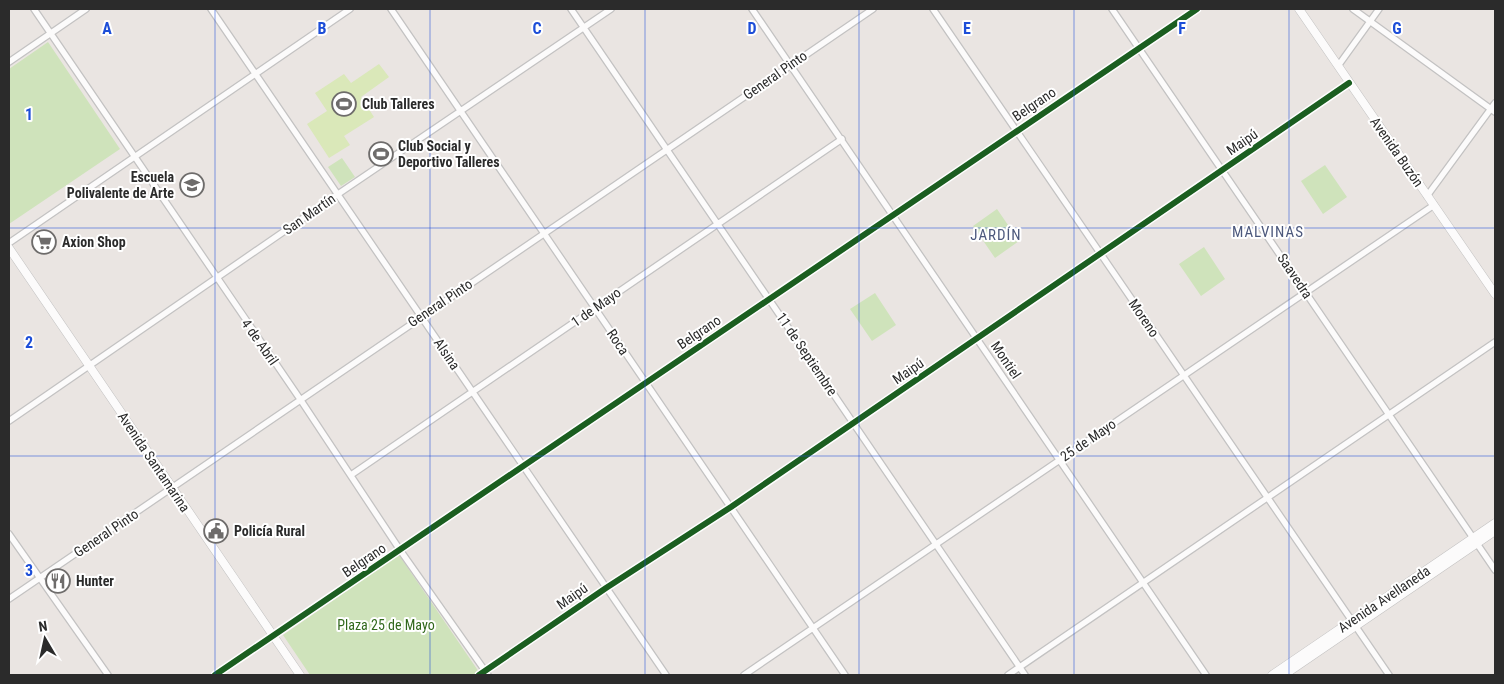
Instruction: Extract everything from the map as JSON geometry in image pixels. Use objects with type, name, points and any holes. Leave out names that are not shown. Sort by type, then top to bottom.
[{"type":"main road","name":"Avenida Buzón","points":[[1299,9],[1495,294]]},
{"type":"main road","name":"Avenida Santamarina","points":[[9,248],[300,675]]},
{"type":"main road","name":"Avenida Avellaneda","points":[[1284,675],[1354,624],[1475,541],[1495,523]]},
{"type":"main road","name":"Avenida Avellaneda","points":[[1475,541],[1495,531]]},
{"type":"main road","name":"Avenida Avellaneda","points":[[1272,675],[1354,624]]},
{"type":"street","name":"4 de Abril","points":[[34,9],[300,399],[400,550],[486,673]]},
{"type":"street","points":[[9,62],[86,9]]},
{"type":"street","name":"Alsina","points":[[211,9],[666,675]]},
{"type":"street","points":[[9,243],[350,9]]},
{"type":"street","name":"Roca","points":[[391,9],[845,675]]},
{"type":"street","name":"11 de Septiembre","points":[[572,9],[1025,675]]},
{"type":"street","name":"San Martín","points":[[9,421],[611,9]]},
{"type":"street","name":"Montiel","points":[[752,9],[1206,675]]},
{"type":"street","name":"General Pinto","points":[[9,599],[873,9]]},
{"type":"street","name":"Moreno","points":[[933,9],[1389,675]]},
{"type":"street","name":"Saavedra","points":[[1112,9],[1495,570]]},
{"type":"street","name":"Belgrano","points":[[215,675],[1197,9]]},
{"type":"street","points":[[1353,9],[1494,108],[1428,196]]},
{"type":"street","points":[[1338,66],[1378,9]]},
{"type":"street","name":"Maipú","points":[[479,675],[486,673],[606,588],[731,507],[1349,83]]},
{"type":"street","name":"1 de Mayo","points":[[351,475],[842,139]]},
{"type":"street","name":"25 de Mayo","points":[[744,675],[1434,205]]},
{"type":"street","points":[[1008,675],[1495,342]]},
{"type":"street","points":[[9,534],[108,675]]},
{"type":"green space","points":[[48,42],[120,149],[9,224],[9,69]]},
{"type":"green space","points":[[379,64],[389,77],[361,97],[374,117],[344,136],[350,145],[329,158],[307,124],[327,111],[315,93],[344,74],[351,83]]},
{"type":"green space","points":[[342,158],[355,177],[341,186],[328,167]]},
{"type":"green space","points":[[1325,165],[1347,197],[1323,214],[1301,181]]},
{"type":"green space","points":[[997,209],[1019,241],[995,258],[973,226]]},
{"type":"green space","points":[[1204,247],[1225,279],[1201,296],[1179,264]]},
{"type":"green space","points":[[875,293],[896,325],[872,341],[850,309]]},
{"type":"green space","name":"Plaza 25 de Mayo","points":[[399,555],[479,672],[474,675],[310,675],[283,635]]},
{"type":"cycle path","points":[[215,675],[1197,9]]},
{"type":"cycle path","points":[[479,675],[606,588],[731,507],[1349,83]]},
{"type":"place","name":"Club Talleres","points":[[344,104]]},
{"type":"place","name":"Club Social y Deportivo Talleres","points":[[381,154]]},
{"type":"place","name":"Escuela Polivalente de Arte","points":[[192,185]]},
{"type":"place","name":"Axion Shop","points":[[44,242]]},
{"type":"place","name":"Policía Rural","points":[[216,531]]},
{"type":"place","name":"Hunter","points":[[58,581]]},
{"type":"district","name":"MALVINAS","points":[[1268,232]]},
{"type":"district","name":"JARDÍN","points":[[996,235]]}]
